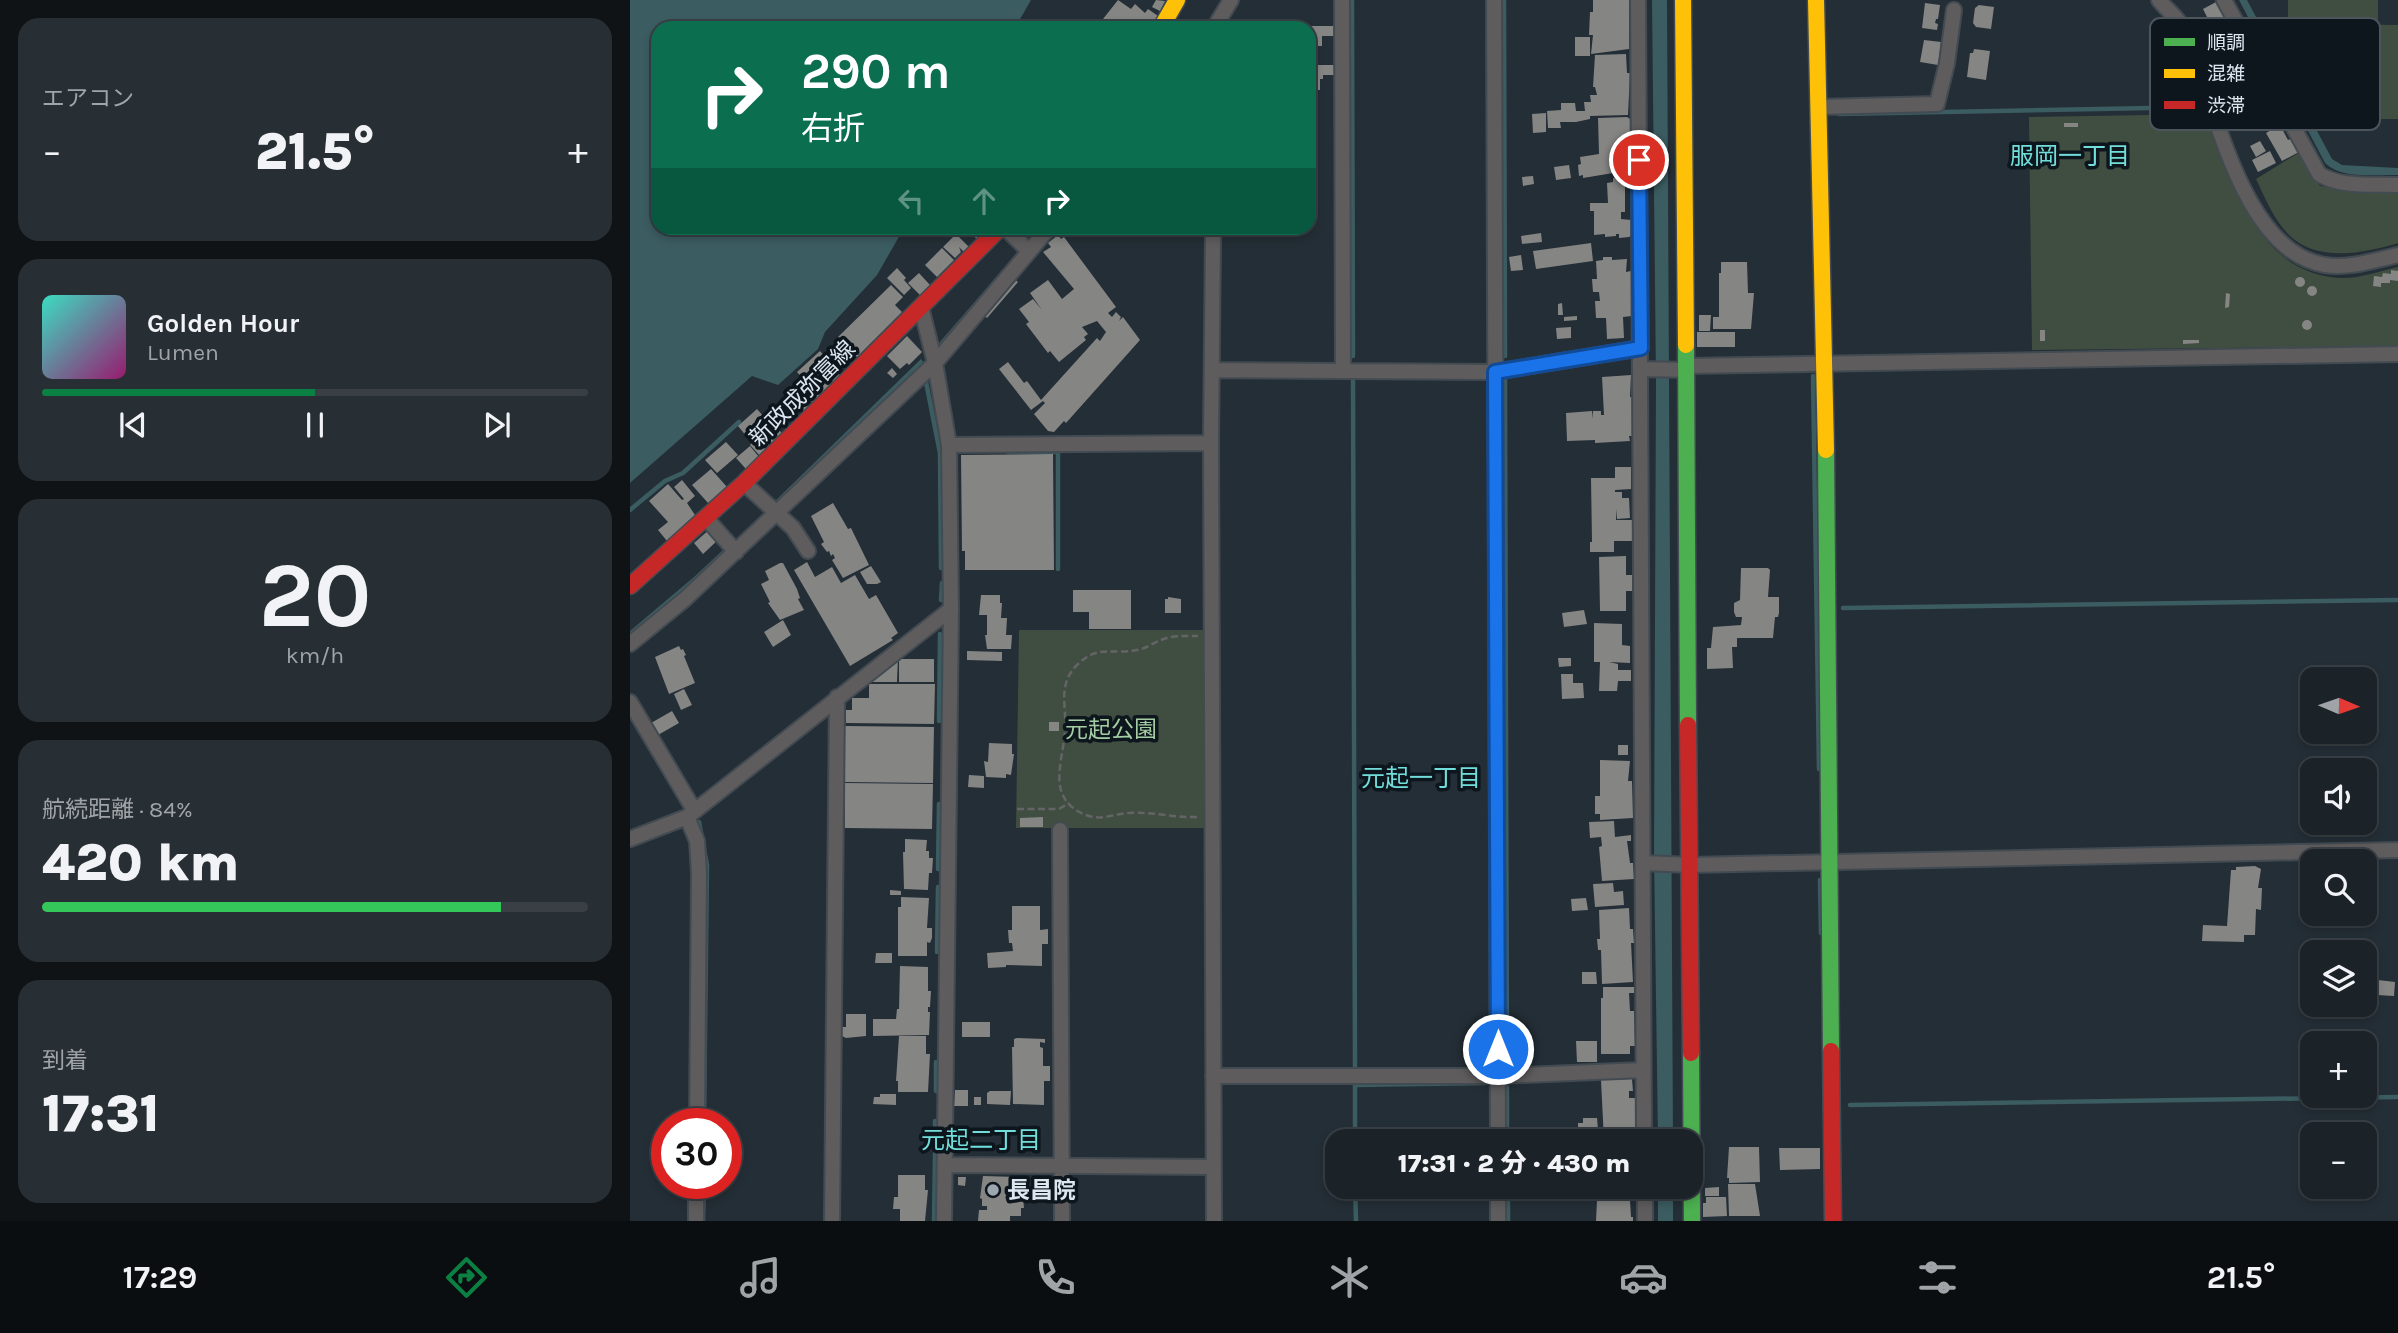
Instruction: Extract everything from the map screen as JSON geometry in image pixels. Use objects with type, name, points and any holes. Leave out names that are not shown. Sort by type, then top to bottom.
[{"type":"street","points":[[1165,21],[1177,0]]},
{"type":"street","points":[[1218,21],[1231,0]]},
{"type":"street","points":[[1342,0],[1343,371]]},
{"type":"street","points":[[1494,0],[1498,1129]]},
{"type":"street","points":[[1638,0],[1641,348],[1644,369],[1646,863],[1644,1129]]},
{"type":"street","points":[[1683,0],[1686,864],[1692,1221]]},
{"type":"street","points":[[1816,0],[1825,364],[1833,1221]]},
{"type":"street","points":[[2159,0],[2175,18]]},
{"type":"street","points":[[2224,0],[2234,18]]},
{"type":"street","points":[[1819,107],[1937,104],[1947,64],[1954,10]]},
{"type":"street","points":[[2221,130],[2246,195],[2280,244],[2324,265],[2352,265],[2398,255]]},
{"type":"street","points":[[2295,130],[2319,174],[2330,181],[2398,185]]},
{"type":"street","name":"新政成弥富線","points":[[630,586],[744,483],[995,235]]},
{"type":"street","points":[[1010,235],[1029,251]]},
{"type":"street","points":[[630,644],[685,599],[935,363],[1043,235]]},
{"type":"street","points":[[1213,235],[1213,1221]]},
{"type":"street","points":[[921,307],[935,363],[949,445],[951,609],[944,1221]]},
{"type":"street","points":[[1212,370],[1495,372],[1641,348]]},
{"type":"street","points":[[1644,369],[2398,355]]},
{"type":"street","points":[[949,445],[1211,443]]},
{"type":"street","points":[[744,483],[793,528],[808,551]]},
{"type":"street","points":[[706,518],[736,552]]},
{"type":"street","points":[[630,839],[691,814],[837,696],[951,609]]},
{"type":"street","points":[[832,1221],[837,696]]},
{"type":"street","points":[[630,702],[691,814],[697,841],[697,1108]]},
{"type":"street","points":[[1060,831],[1062,1221]]},
{"type":"street","points":[[1646,863],[1830,862],[2398,849]]},
{"type":"street","points":[[1213,1076],[1498,1076],[1643,1070]]},
{"type":"street","points":[[945,1165],[1213,1167]]},
{"type":"street","points":[[696,1199],[696,1221]]},
{"type":"street","points":[[1498,1199],[1498,1221]]},
{"type":"street","points":[[1645,1199],[1646,1221]]},
{"type":"path","points":[[1212,636],[1175,636],[1140,650],[1095,652],[1076,666],[1069,676],[1063,694],[1065,729],[1059,773],[1063,796],[1085,815],[1108,817],[1125,813],[1152,813],[1180,818],[1212,817]]},
{"type":"path","points":[[1017,808],[1059,809],[1069,803]]},
{"type":"green space","points":[[2288,0],[2378,0],[2378,18],[2288,18]]},
{"type":"green space","points":[[2380,25],[2398,25],[2398,119],[2380,119]]},
{"type":"green space","points":[[2150,115],[2150,130],[2213,130],[2251,218],[2267,241],[2287,259],[2311,272],[2340,278],[2362,276],[2398,267],[2398,346],[2032,350],[2029,117]]},
{"type":"green space","points":[[2300,152],[2320,186],[2398,192],[2398,243],[2356,252],[2327,252],[2300,244],[2289,235],[2274,216],[2256,179]]},
{"type":"green space","name":"元起公園","points":[[1019,630],[1203,630],[1205,828],[1016,828]]},
{"type":"shaded area","points":[[630,0],[1031,0],[1019,21],[651,21],[651,235],[900,235],[877,275],[825,332],[818,349],[778,385],[752,376],[630,483]]},
{"type":"shaded area","points":[[1652,0],[1667,0],[1673,1129],[1658,1129],[1654,855],[1656,379]]},
{"type":"shaded area","points":[[2239,0],[2247,0],[2257,18],[2248,18]]},
{"type":"shaded area","points":[[2308,130],[2316,130],[2332,159],[2342,165],[2398,168],[2398,175],[2350,174],[2340,172],[2325,163]]},
{"type":"shaded area","points":[[1018,252],[1022,255],[943,346],[939,343]]},
{"type":"shaded area","points":[[921,359],[924,363],[777,505],[774,502]]},
{"type":"shaded area","points":[[724,549],[727,552],[671,604],[630,637],[630,631]]},
{"type":"shaded area","points":[[1658,1199],[1673,1199],[1673,1221],[1658,1221]]},
{"type":"building","points":[[1118,0],[1131,9],[1135,4],[1145,13],[1148,9],[1161,18],[1159,21],[1103,19]]},
{"type":"building","points":[[1156,0],[1165,1],[1160,11],[1152,7]]},
{"type":"building","points":[[1593,0],[1629,0],[1629,49],[1591,54],[1593,35],[1589,35]]},
{"type":"building","points":[[2218,1],[2227,18],[2208,18],[2203,9]]},
{"type":"building","points":[[1925,3],[1940,5],[1935,23],[1938,24],[1937,30],[1922,28]]},
{"type":"building","points":[[1979,5],[1994,7],[1991,29],[1976,27],[1973,23],[1975,8]]},
{"type":"building","points":[[1316,26],[1334,26],[1334,36],[1322,36],[1322,46],[1316,46]]},
{"type":"building","points":[[1575,37],[1590,37],[1590,56],[1575,56]]},
{"type":"building","points":[[1924,40],[1941,42],[1938,65],[1920,62]]},
{"type":"building","points":[[1974,49],[1990,51],[1986,80],[1967,77],[1970,53],[1973,53]]},
{"type":"building","points":[[1626,54],[1627,73],[1630,73],[1628,115],[1590,116],[1590,119],[1576,122],[1560,122],[1561,128],[1548,128],[1547,111],[1561,110],[1561,103],[1575,103],[1576,111],[1585,111],[1584,102],[1591,102],[1590,95],[1597,95],[1593,87],[1595,55]]},
{"type":"building","points":[[1316,65],[1335,65],[1335,75],[1323,75],[1323,79],[1320,79],[1320,90],[1316,90]]},
{"type":"building","points":[[1546,113],[1546,132],[1533,133],[1532,114]]},
{"type":"building","points":[[1598,118],[1630,119],[1631,134],[1627,134],[1627,140],[1631,140],[1631,170],[1583,178],[1583,175],[1579,176],[1580,157],[1599,154]]},
{"type":"building","points":[[2064,123],[2078,123],[2078,127],[2064,127]]},
{"type":"building","points":[[2283,130],[2288,140],[2292,138],[2299,152],[2282,161],[2266,133]]},
{"type":"building","points":[[2260,141],[2266,151],[2256,157],[2250,146]]},
{"type":"building","points":[[2270,151],[2276,163],[2258,172],[2252,160]]},
{"type":"building","points":[[2033,155],[2037,155],[2038,167],[2034,167]]},
{"type":"building","points":[[1569,165],[1571,178],[1556,180],[1554,167]]},
{"type":"building","points":[[1533,176],[1534,184],[1523,186],[1522,177]]},
{"type":"building","points":[[1613,178],[1622,178],[1622,182],[1625,182],[1625,212],[1621,212],[1621,219],[1631,220],[1632,235],[1629,237],[1619,238],[1619,234],[1605,237],[1605,234],[1594,235],[1594,211],[1590,211],[1590,203],[1608,203],[1607,183],[1613,182]]},
{"type":"building","points":[[1541,233],[1542,242],[1522,244],[1521,236]]},
{"type":"building","points":[[957,235],[969,247],[964,252],[959,247],[961,252],[955,258],[943,247]]},
{"type":"building","points":[[1058,235],[1061,239],[1064,237],[1116,307],[1108,313],[1112,317],[1116,312],[1121,317],[1119,321],[1123,317],[1140,340],[1066,423],[1064,421],[1054,432],[1048,431],[1034,414],[1045,403],[1043,401],[1031,410],[999,369],[1008,362],[1041,400],[1097,338],[1100,341],[1106,332],[1097,321],[1082,327],[1088,334],[1084,337],[1086,340],[1059,362],[1050,351],[1048,353],[1026,324],[1029,322],[1019,309],[1033,299],[1042,310],[1030,293],[1048,280],[1062,299],[1074,289],[1043,252],[1051,247],[1048,243]]},
{"type":"building","points":[[1591,243],[1593,261],[1536,269],[1533,251]]},
{"type":"building","points":[[942,248],[954,260],[937,277],[925,265]]},
{"type":"building","points":[[1521,255],[1523,270],[1511,271],[1509,257]]},
{"type":"building","points":[[1603,257],[1612,257],[1612,260],[1627,259],[1626,272],[1631,271],[1632,316],[1623,317],[1624,338],[1607,339],[1606,318],[1596,318],[1595,301],[1600,301],[1599,292],[1593,292],[1592,279],[1597,279],[1596,261],[1603,260]]},
{"type":"building","points":[[1721,262],[1747,262],[1748,293],[1754,293],[1751,329],[1713,329],[1713,317],[1719,317]]},
{"type":"building","points":[[897,268],[911,288],[904,295],[887,278]]},
{"type":"building","points":[[2391,270],[2398,271],[2398,281],[2381,283],[2381,287],[2373,286],[2374,276],[2391,274]]},
{"type":"building","points":[[919,273],[930,285],[920,295],[908,283]]},
{"type":"building","points":[[2300,277],[2304,278],[2304,286],[2300,287],[2296,286],[2295,282],[2296,278]]},
{"type":"building","points":[[1013,278],[1018,282],[987,318],[982,313]]},
{"type":"building","points":[[891,285],[903,297],[895,305],[902,312],[857,357],[838,337]]},
{"type":"building","points":[[2312,286],[2316,287],[2316,295],[2312,296],[2308,295],[2307,291],[2308,287]]},
{"type":"building","points":[[2226,293],[2230,294],[2229,307],[2225,308]]},
{"type":"building","points":[[1562,303],[1563,315],[1558,315],[1558,304]]},
{"type":"building","points":[[1699,315],[1711,315],[1710,331],[1699,331]]},
{"type":"building","points":[[1577,316],[1577,320],[1564,321],[1564,317]]},
{"type":"building","points":[[2307,320],[2311,321],[2311,329],[2307,330],[2303,329],[2302,325],[2303,321]]},
{"type":"building","points":[[1571,327],[1571,338],[1557,339],[1556,328]]},
{"type":"building","points":[[2040,330],[2045,330],[2045,341],[2040,341]]},
{"type":"building","points":[[1697,332],[1735,332],[1735,347],[1697,347]]},
{"type":"building","points":[[907,336],[922,352],[909,365],[907,363],[900,369],[887,356]]},
{"type":"building","points":[[2183,340],[2199,340],[2199,343],[2183,344]]},
{"type":"building","points":[[820,351],[841,375],[814,404],[801,392],[808,385],[797,372]]},
{"type":"building","points":[[892,368],[897,374],[893,378],[887,373]]},
{"type":"building","points":[[1631,375],[1634,436],[1629,436],[1630,441],[1567,441],[1566,413],[1592,411],[1593,419],[1593,411],[1601,411],[1601,415],[1604,415],[1602,377]]},
{"type":"building","points":[[804,399],[810,404],[804,411],[798,406]]},
{"type":"building","points":[[757,409],[764,417],[767,414],[783,435],[760,456],[738,426]]},
{"type":"building","points":[[726,442],[738,455],[717,473],[705,460]]},
{"type":"building","points":[[750,446],[759,457],[746,469],[736,458]]},
{"type":"building","points":[[1053,454],[1054,570],[965,570],[965,551],[962,551],[961,455]]},
{"type":"building","points":[[1615,467],[1631,467],[1631,489],[1615,492],[1622,492],[1622,498],[1629,498],[1630,518],[1617,519],[1616,509],[1616,520],[1632,520],[1632,541],[1614,541],[1614,552],[1590,552],[1591,478],[1615,478]]},
{"type":"building","points":[[711,469],[727,487],[708,503],[692,485]]},
{"type":"building","points":[[682,480],[695,496],[687,503],[697,518],[667,541],[658,530],[668,522],[649,501],[668,484],[684,499],[674,487]]},
{"type":"building","points":[[833,503],[848,529],[851,528],[869,565],[843,578],[832,560],[835,558],[833,554],[831,556],[821,544],[824,542],[811,516]]},
{"type":"building","points":[[710,529],[719,539],[703,554],[694,543]]},
{"type":"building","points":[[1626,556],[1626,575],[1632,575],[1632,591],[1626,591],[1626,611],[1600,611],[1599,557]]},
{"type":"building","points":[[807,562],[815,577],[832,567],[841,583],[855,575],[869,599],[876,595],[898,633],[891,638],[893,640],[850,666],[794,570]]},
{"type":"building","points":[[783,563],[797,589],[798,599],[804,610],[780,620],[768,603],[770,602],[761,584],[769,580],[765,571]]},
{"type":"building","points":[[871,566],[881,582],[877,584],[867,584],[860,572]]},
{"type":"building","points":[[1741,568],[1770,570],[1768,597],[1779,597],[1779,613],[1778,617],[1775,617],[1773,638],[1737,638],[1737,647],[1732,647],[1733,668],[1707,669],[1707,648],[1711,648],[1713,627],[1741,625],[1742,617],[1736,617],[1734,603],[1740,600]]},
{"type":"building","points":[[1073,590],[1131,590],[1131,629],[1089,629],[1089,612],[1073,612]]},
{"type":"building","points":[[981,595],[1000,595],[1001,618],[1007,618],[1006,635],[1012,635],[1011,649],[987,649],[987,615],[979,615]]},
{"type":"building","points":[[1165,599],[1181,599],[1181,613],[1165,613]]},
{"type":"building","points":[[1584,610],[1587,624],[1564,627],[1562,613]]},
{"type":"building","points":[[783,620],[791,635],[773,647],[764,632]]},
{"type":"building","points":[[1594,623],[1622,624],[1622,645],[1630,646],[1630,663],[1609,662],[1618,664],[1618,670],[1631,670],[1631,681],[1618,681],[1617,691],[1599,691],[1600,662],[1594,662]]},
{"type":"building","points":[[679,646],[686,655],[684,656],[695,683],[669,694],[655,657]]},
{"type":"building","points":[[967,651],[1002,652],[1002,661],[967,660]]},
{"type":"building","points":[[898,657],[897,682],[865,682]]},
{"type":"building","points":[[1558,658],[1571,658],[1571,666],[1559,667]]},
{"type":"building","points":[[899,659],[934,659],[934,682],[899,682]]},
{"type":"building","points":[[1561,674],[1573,674],[1573,683],[1583,683],[1584,698],[1562,699]]},
{"type":"building","points":[[869,684],[935,684],[934,724],[846,723],[846,710],[852,710],[852,698],[869,698]]},
{"type":"building","points":[[684,689],[692,705],[681,710],[674,694]]},
{"type":"building","points":[[672,711],[679,723],[658,735],[651,723]]},
{"type":"building","points":[[1049,722],[1059,722],[1059,731],[1049,731]]},
{"type":"building","points":[[845,726],[934,727],[933,783],[844,782]]},
{"type":"building","points":[[989,743],[1012,744],[1014,754],[1011,775],[1006,774],[1006,778],[986,777],[984,761],[988,762]]},
{"type":"building","points":[[1618,745],[1628,745],[1628,755],[1618,755]]},
{"type":"building","points":[[1600,760],[1630,761],[1628,781],[1632,781],[1633,818],[1600,820],[1600,814],[1595,814],[1595,796],[1600,796]]},
{"type":"building","points":[[969,775],[984,776],[984,788],[968,787]]},
{"type":"building","points":[[845,783],[933,784],[932,829],[845,828]]},
{"type":"building","points":[[1043,817],[1043,827],[1020,827],[1020,818]]},
{"type":"building","points":[[1614,821],[1615,837],[1631,835],[1631,841],[1627,841],[1634,879],[1602,881],[1599,847],[1602,846],[1601,837],[1590,838],[1589,822]]},
{"type":"building","points":[[905,839],[927,840],[926,851],[929,851],[929,858],[933,858],[928,890],[904,889]]},
{"type":"building","points":[[2255,866],[2261,869],[2258,888],[2262,888],[2261,910],[2256,909],[2255,935],[2244,935],[2244,942],[2202,941],[2203,925],[2227,926],[2231,870],[2236,870],[2236,867]]},
{"type":"building","points":[[1613,883],[1614,892],[1623,891],[1624,905],[1595,907],[1593,884]]},
{"type":"building","points":[[890,890],[901,891],[901,895],[890,895]]},
{"type":"building","points":[[901,897],[929,898],[927,928],[932,928],[932,938],[930,943],[927,942],[927,956],[898,956],[898,907],[901,907]]},
{"type":"building","points":[[1586,898],[1588,910],[1572,911],[1571,899]]},
{"type":"building","points":[[1012,906],[1040,906],[1040,930],[1048,929],[1048,944],[1042,944],[1042,966],[1006,965],[988,968],[987,953],[1013,951],[1008,930],[1012,930]]},
{"type":"building","points":[[1629,908],[1634,943],[1631,943],[1633,982],[1602,984],[1601,950],[1598,950],[1597,939],[1600,939],[1599,910]]},
{"type":"building","points":[[876,953],[892,953],[892,963],[875,963]]},
{"type":"building","points":[[900,966],[928,967],[928,991],[931,991],[928,1007],[929,1035],[873,1036],[873,1019],[896,1019],[899,1009]]},
{"type":"building","points":[[1582,972],[1596,972],[1597,984],[1582,984]]},
{"type":"building","points":[[2378,980],[2395,982],[2394,996],[2377,995]]},
{"type":"building","points":[[1603,987],[1634,987],[1634,993],[1629,993],[1630,1011],[1634,1011],[1635,1046],[1630,1046],[1630,1054],[1601,1054]]},
{"type":"building","points":[[846,1014],[866,1014],[866,1036],[842,1036],[842,1027],[846,1027]]},
{"type":"building","points":[[962,1022],[990,1022],[990,1037],[962,1037]]},
{"type":"building","points":[[899,1036],[926,1036],[926,1054],[930,1054],[928,1092],[898,1092],[896,1081]]},
{"type":"building","points":[[1014,1039],[1045,1039],[1045,1043],[1040,1042],[1040,1047],[1043,1048],[1043,1066],[1050,1066],[1050,1081],[1044,1081],[1044,1105],[1013,1104],[1012,1047]]},
{"type":"building","points":[[1576,1041],[1597,1041],[1597,1062],[1577,1062]]},
{"type":"building","points":[[1632,1079],[1633,1091],[1629,1091],[1629,1098],[1635,1098],[1636,1128],[1603,1129],[1601,1080]]},
{"type":"building","points":[[955,1090],[968,1090],[968,1106],[954,1106]]},
{"type":"building","points":[[1011,1091],[1010,1105],[987,1104],[987,1093]]},
{"type":"building","points":[[880,1094],[896,1094],[896,1105],[873,1104],[874,1097],[880,1097]]},
{"type":"building","points":[[974,1097],[981,1097],[981,1105],[974,1105]]},
{"type":"building","points":[[1583,1118],[1597,1118],[1598,1129],[1578,1129],[1578,1123],[1583,1123]]},
{"type":"building","points":[[1729,1147],[1759,1147],[1760,1182],[1729,1183]]},
{"type":"building","points":[[1779,1148],[1820,1148],[1820,1169],[1780,1170]]},
{"type":"building","points":[[898,1175],[925,1175],[925,1190],[928,1190],[925,1221],[900,1221],[900,1209],[893,1209],[894,1197],[898,1197]]},
{"type":"building","points":[[983,1176],[1028,1179],[1028,1197],[1023,1197],[1024,1208],[1021,1208],[1021,1216],[1010,1216],[1010,1221],[978,1221],[979,1210],[987,1210],[987,1206],[982,1206],[980,1198]]},
{"type":"building","points":[[958,1177],[966,1177],[965,1186],[958,1185]]},
{"type":"building","points":[[1728,1184],[1755,1184],[1760,1216],[1729,1216]]},
{"type":"building","points":[[1719,1187],[1719,1196],[1705,1196],[1705,1188]]},
{"type":"building","points":[[1706,1197],[1726,1197],[1727,1216],[1703,1217]]},
{"type":"building","points":[[1597,1200],[1630,1200],[1633,1221],[1596,1221]]},
{"type":"waterway","points":[[1352,0],[1353,356]]},
{"type":"waterway","points":[[1504,0],[1505,356]]},
{"type":"waterway","points":[[1839,114],[2150,108]]},
{"type":"waterway","points":[[1813,376],[1819,769]]},
{"type":"waterway","points":[[1505,378],[1507,1064]]},
{"type":"waterway","points":[[1353,379],[1355,1069]]},
{"type":"waterway","points":[[926,382],[940,453],[941,568]]},
{"type":"waterway","points":[[630,510],[665,481],[683,473],[739,422]]},
{"type":"waterway","points":[[1008,452],[1058,452],[1058,569]]},
{"type":"waterway","points":[[941,600],[942,583]]},
{"type":"waterway","points":[[1843,608],[2398,600]]},
{"type":"waterway","points":[[939,721],[940,634]]},
{"type":"waterway","points":[[938,869],[939,804]]},
{"type":"waterway","points":[[699,822],[707,865],[704,1108]]},
{"type":"waterway","points":[[1820,880],[1821,933]]},
{"type":"waterway","points":[[937,952],[938,887]]},
{"type":"waterway","points":[[936,1062],[936,1091]]},
{"type":"waterway","points":[[1355,1129],[1355,1085],[1485,1083]]},
{"type":"waterway","points":[[1507,1087],[1507,1129]]},
{"type":"waterway","points":[[1850,1105],[2398,1097]]},
{"type":"waterway","points":[[935,1121],[935,1140]]},
{"type":"waterway","points":[[934,1221],[935,1154]]},
{"type":"waterway","points":[[703,1221],[704,1199]]},
{"type":"waterway","points":[[1355,1199],[1356,1221]]},
{"type":"waterway","points":[[1508,1199],[1508,1221]]},
{"type":"traffic: fast","points":[[1686,345],[1688,725]]},
{"type":"traffic: fast","points":[[1826,450],[1831,1051]]},
{"type":"traffic: fast","points":[[1691,1053],[1692,1221]]},
{"type":"traffic: slow","points":[[1165,21],[1177,0]]},
{"type":"traffic: slow","points":[[1683,0],[1686,345]]},
{"type":"traffic: slow","points":[[1816,0],[1826,450]]},
{"type":"traffic: jam","points":[[630,586],[744,483],[993,235]]},
{"type":"traffic: jam","points":[[1688,725],[1691,1053]]},
{"type":"traffic: jam","points":[[1831,1051],[1833,1221]]},
{"type":"place","name":"長昌院","points":[[993,1190]]},
{"type":"district","name":"服岡一丁目","points":[[2070,156]]},
{"type":"district","name":"元起一丁目","points":[[1421,778]]},
{"type":"district","name":"元起二丁目","points":[[981,1140]]},
{"type":"route","points":[[1498,1049],[1495,372],[1641,348],[1639,160]]}]
